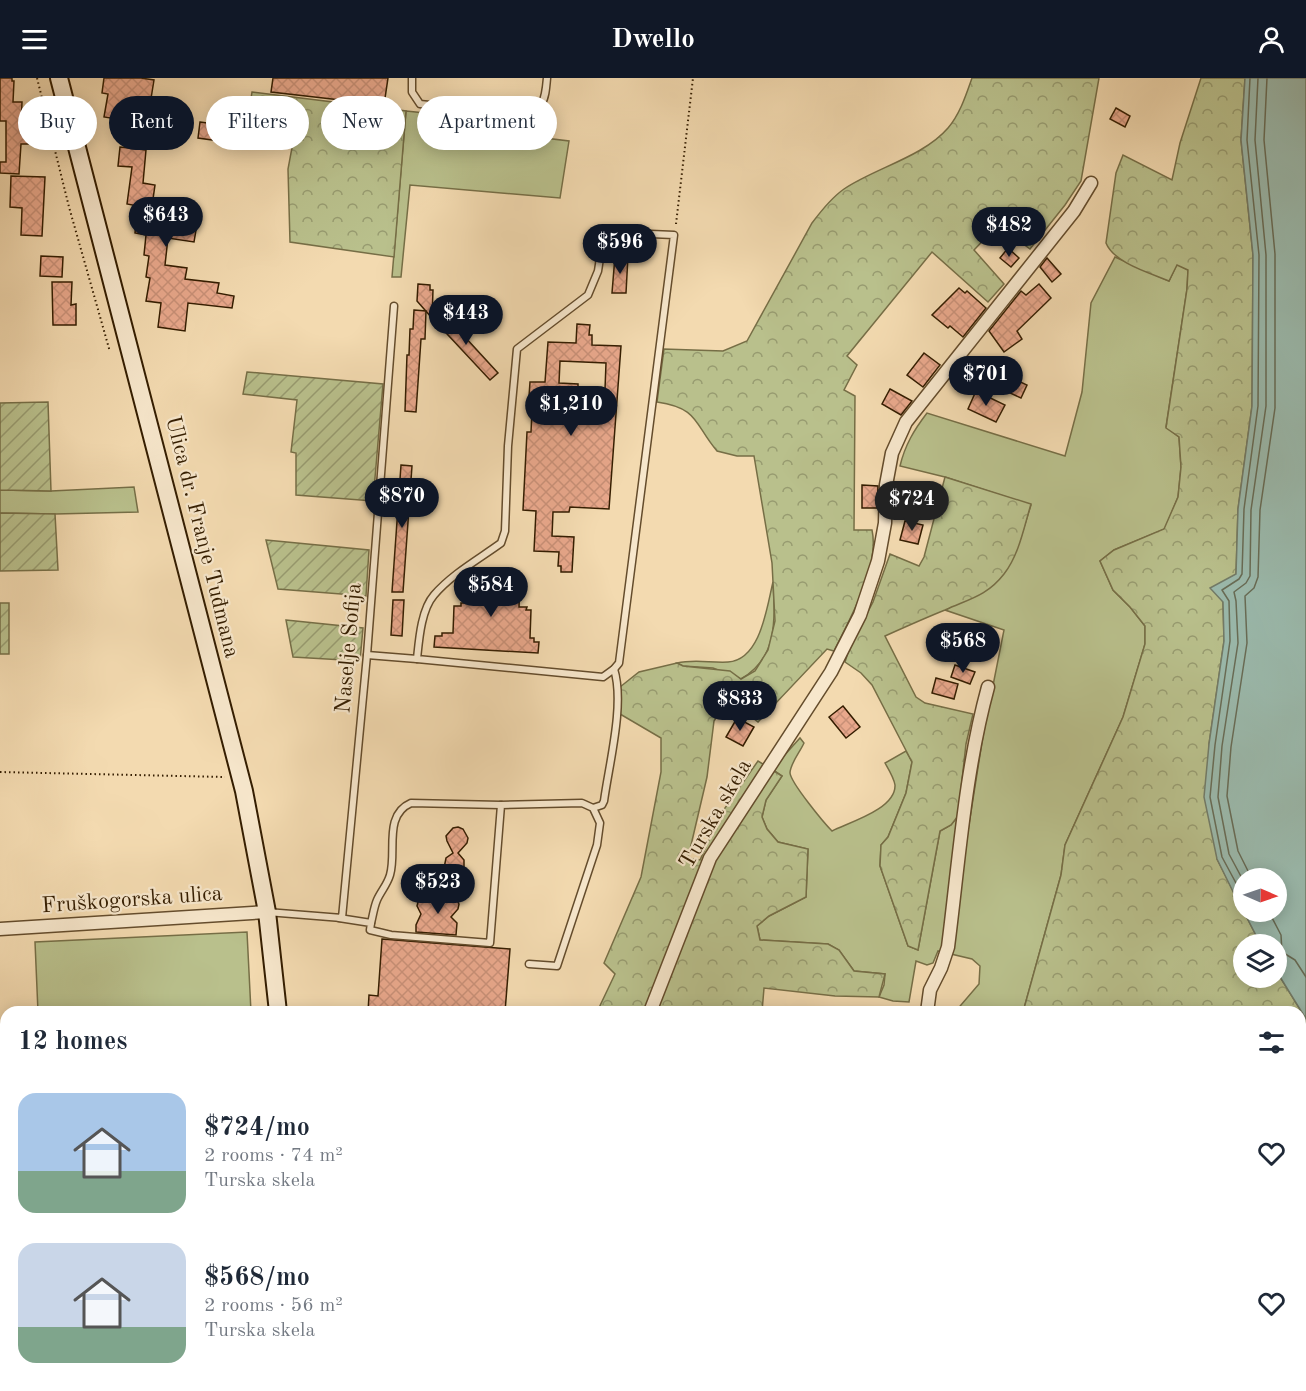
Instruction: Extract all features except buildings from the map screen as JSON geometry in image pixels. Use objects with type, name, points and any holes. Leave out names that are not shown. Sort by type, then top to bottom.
[{"type":"main road","name":"Ulica dr. Franje Tuđmana","points":[[59,78],[240,777],[267,912],[277,1006]]},
{"type":"street","name":"Turska skela","points":[[652,1006],[710,858],[831,672],[860,615],[885,523],[886,485],[892,453],[906,422],[1074,211],[1091,183]]},
{"type":"street","points":[[928,1006],[930,990],[948,947],[967,790],[980,716],[988,687]]},
{"type":"street","name":"Fruškogorska ulica","points":[[0,929],[267,912]]},
{"type":"lane","points":[[412,78],[412,92],[420,104],[518,114],[533,112],[545,100],[548,78]]},
{"type":"lane","points":[[367,655],[603,676],[619,663],[674,236],[604,232],[598,271],[588,295],[517,350],[508,446],[505,531],[501,543],[465,568],[432,596],[421,624],[417,659]]},
{"type":"lane","name":"Naselje Sofija","points":[[338,917],[342,918],[367,655],[394,306]]},
{"type":"lane","points":[[592,808],[602,805],[604,801],[616,718],[618,682],[614,669]]},
{"type":"lane","points":[[501,805],[490,943],[391,935],[370,930],[376,901],[391,873],[394,824],[403,807],[411,803],[501,805],[582,803],[592,808],[600,823],[597,845],[557,966],[529,963]]},
{"type":"lane","points":[[267,912],[338,917],[371,923]]},
{"type":"path","points":[[37,78],[69,207],[110,352]]},
{"type":"path","points":[[674,236],[693,78]]},
{"type":"path","points":[[0,772],[240,777]]},
{"type":"green space","points":[[972,78],[1099,78],[1081,181],[1065,205],[1030,249],[998,225],[974,250],[1004,284],[988,302],[932,252],[847,356],[857,365],[844,390],[855,396],[854,530],[872,530],[872,560],[868,576],[834,651],[827,649],[758,722],[745,712],[719,713],[714,721],[707,777],[688,858],[700,860],[720,815],[758,761],[782,776],[766,800],[762,817],[767,829],[778,842],[808,849],[806,897],[769,916],[757,926],[760,940],[828,944],[839,950],[854,971],[885,974],[879,997],[835,996],[764,988],[762,1006],[600,1006],[615,974],[604,963],[641,877],[661,772],[661,738],[620,714],[620,687],[639,672],[677,663],[683,666],[730,671],[741,679],[755,671],[768,650],[775,621],[772,563],[754,456],[737,456],[717,451],[688,413],[681,408],[657,402],[664,349],[723,351],[747,341],[812,223],[823,209],[844,189],[912,155],[938,138],[956,117]]},
{"type":"green space","points":[[1201,78],[1245,78],[1241,140],[1253,255],[1252,406],[1238,509],[1236,574],[1223,602],[1224,641],[1209,744],[1217,859],[1233,890],[1233,922],[1249,922],[1255,934],[1233,934],[1233,988],[1287,988],[1298,1006],[1025,1006],[1061,875],[1065,845],[1123,717],[1145,644],[1145,626],[1113,590],[1100,561],[1114,550],[1164,529],[1178,497],[1181,467],[1179,437],[1166,428],[1188,270],[1177,265],[1169,281],[1124,262],[1110,250],[1106,243],[1116,173],[1123,155],[1172,180],[1180,143]]},
{"type":"green space","points":[[252,92],[284,96],[251,96]]},
{"type":"green space","points":[[309,99],[321,101],[321,150],[403,150],[394,257],[290,242],[288,169],[292,150],[309,150]]},
{"type":"green space","points":[[406,111],[417,112],[417,150],[557,150],[557,140],[569,141],[560,198],[410,185],[401,277],[392,277],[403,150],[405,150]]},
{"type":"green space","points":[[1115,257],[1169,281],[1177,264],[1188,270],[1166,427],[1179,437],[1181,467],[1178,497],[1165,529],[1114,550],[1100,561],[1113,590],[1145,626],[1145,644],[1123,717],[1065,845],[1061,875],[1025,1006],[960,1006],[979,984],[980,966],[972,959],[938,951],[933,963],[927,965],[916,961],[909,1002],[879,997],[884,985],[885,974],[854,971],[839,950],[828,944],[760,940],[757,926],[769,916],[806,897],[808,849],[778,842],[767,829],[762,817],[766,800],[782,776],[772,769],[800,738],[804,743],[793,762],[790,773],[815,812],[832,831],[871,814],[888,801],[895,785],[885,763],[906,751],[912,762],[906,793],[888,837],[881,845],[880,866],[908,946],[918,950],[940,831],[951,825],[958,816],[952,932],[983,736],[1004,630],[945,610],[951,607],[1019,543],[1031,505],[945,477],[900,466],[910,438],[927,413],[1065,456],[1082,392],[1091,303]]},
{"type":"green space","points":[[247,372],[383,384],[373,501],[296,495],[296,453],[291,452],[297,400],[243,394]]},
{"type":"green space","points":[[48,402],[51,491],[0,490],[0,403]]},
{"type":"green space","points":[[945,477],[1031,504],[1014,558],[998,581],[977,596],[885,636],[916,697],[925,703],[973,714],[966,744],[958,816],[951,825],[940,831],[918,950],[908,946],[880,866],[881,845],[888,837],[906,793],[912,762],[872,685],[861,673],[845,662],[850,646],[873,602],[890,554],[919,566],[924,557]]},
{"type":"green space","points":[[134,487],[138,512],[0,513],[0,490],[51,491]]},
{"type":"green space","points":[[0,513],[55,514],[58,570],[0,571]]},
{"type":"green space","points":[[266,540],[369,550],[366,596],[278,589]]},
{"type":"green space","points":[[773,582],[772,637],[762,660],[753,670],[741,679],[713,668],[683,666],[677,663],[728,662],[739,659],[748,652],[761,630]]},
{"type":"green space","points":[[0,603],[9,603],[9,654],[0,654]]},
{"type":"green space","points":[[286,620],[363,628],[360,661],[293,657]]},
{"type":"green space","points":[[247,932],[251,1006],[38,1006],[35,942]]},
{"type":"water","points":[[1245,78],[1306,78],[1306,1006],[1298,1006],[1287,988],[1287,934],[1255,934],[1249,922],[1287,922],[1287,868],[1233,868],[1233,892],[1217,859],[1204,797],[1224,641],[1223,602],[1210,588],[1236,574],[1238,509],[1252,406],[1253,255],[1241,140]]}]
